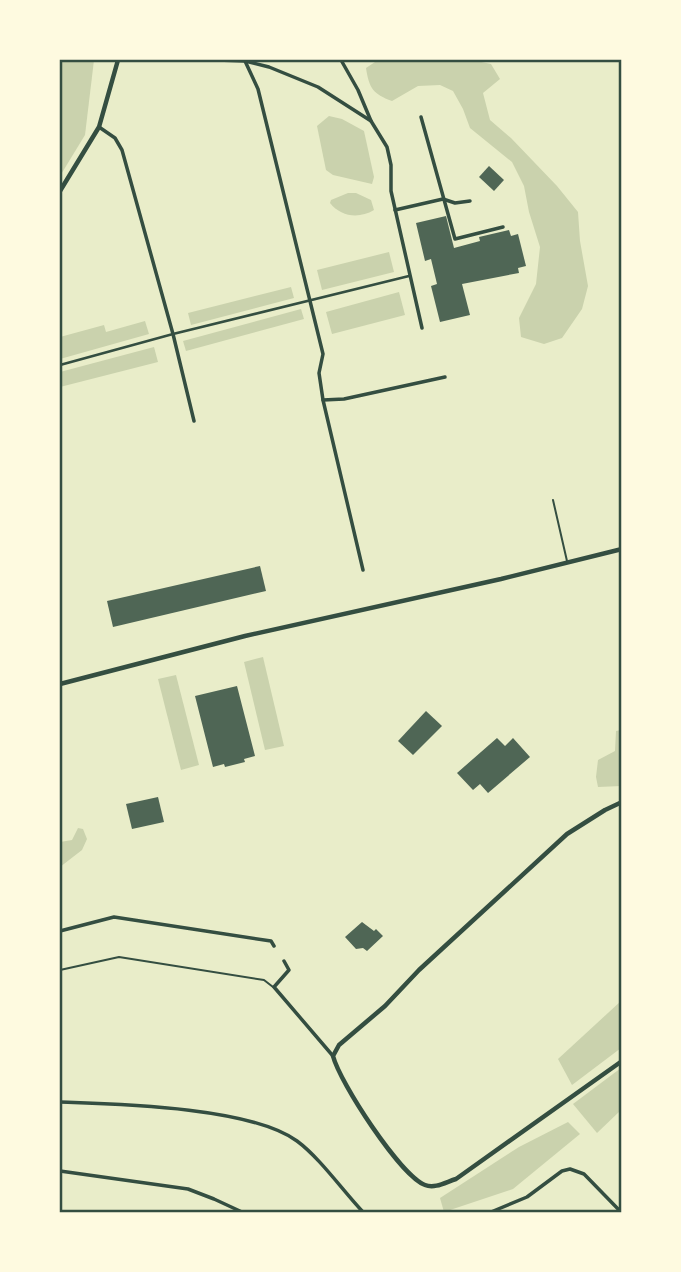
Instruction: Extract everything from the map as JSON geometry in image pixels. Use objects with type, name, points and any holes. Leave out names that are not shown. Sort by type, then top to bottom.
[{"type":"street","points":[[60,191],[99,127],[118,60]]},
{"type":"street","points":[[216,60],[245,61],[269,67],[318,87],[371,121]]},
{"type":"street","points":[[341,60],[387,148],[391,165],[391,191],[422,328]]},
{"type":"street","points":[[245,61],[258,89],[323,354],[319,373],[323,400],[363,570]]},
{"type":"street","points":[[421,117],[455,239],[503,227]]},
{"type":"street","points":[[99,127],[115,138],[122,150],[194,421]]},
{"type":"street","points":[[396,210],[443,200],[455,203],[470,201]]},
{"type":"street","points":[[60,365],[173,334],[409,276]]},
{"type":"street","points":[[323,400],[344,400],[445,377]]},
{"type":"street","points":[[60,684],[296,624],[621,549]]},
{"type":"street","points":[[333,1056],[339,1045],[385,1006],[419,970],[567,834],[621,803]]},
{"type":"street","points":[[60,931],[114,917],[271,941],[274,947]]},
{"type":"street","points":[[284,961],[289,970],[274,987],[333,1056],[341,1076],[397,1160],[412,1178],[427,1186],[438,1186],[456,1179],[621,1061]]},
{"type":"street","points":[[60,1102],[210,1112],[279,1131],[306,1149],[363,1213]]},
{"type":"street","points":[[491,1213],[527,1197],[562,1171],[570,1169],[584,1174],[621,1213]]},
{"type":"street","points":[[60,1171],[188,1189],[242,1213]]},
{"type":"lane","points":[[553,500],[567,562]]},
{"type":"lane","points":[[60,970],[119,957],[264,980],[274,987]]},
{"type":"green space","points":[[60,60],[94,60],[85,135],[60,176]]},
{"type":"green space","points":[[378,60],[472,60],[491,64],[500,79],[483,93],[490,120],[557,186],[578,212],[588,286],[582,309],[562,338],[544,344],[521,337],[519,318],[536,284],[540,247],[524,186],[512,162],[470,128],[453,91],[440,85],[418,86],[392,101],[376,93],[366,68]]},
{"type":"green space","points":[[329,116],[342,119],[364,131],[374,177],[372,184],[333,175],[326,170],[317,126]]},
{"type":"green space","points":[[348,193],[356,193],[371,200],[374,210],[362,215],[351,215],[339,211],[330,203],[331,200]]},
{"type":"green space","points":[[389,252],[394,272],[322,290],[317,270]]},
{"type":"green space","points":[[291,287],[294,298],[191,325],[188,313]]},
{"type":"green space","points":[[399,292],[405,315],[332,334],[326,312]]},
{"type":"green space","points":[[301,309],[304,319],[186,351],[183,341]]},
{"type":"green space","points":[[145,321],[149,334],[60,359],[60,337],[104,325],[106,332]]},
{"type":"green space","points":[[154,347],[158,362],[60,387],[60,372]]},
{"type":"green space","points":[[263,657],[284,746],[265,750],[244,662]]},
{"type":"green space","points":[[176,675],[199,765],[181,770],[158,679]]},
{"type":"green space","points":[[621,730],[621,786],[598,787],[598,760],[615,751],[616,731]]},
{"type":"green space","points":[[78,828],[83,829],[87,839],[82,850],[60,867],[60,842],[72,840]]},
{"type":"green space","points":[[621,1001],[621,1048],[572,1085],[558,1059]]},
{"type":"green space","points":[[621,1068],[621,1110],[597,1133],[573,1104]]},
{"type":"green space","points":[[568,1122],[580,1134],[513,1189],[444,1212],[440,1198],[519,1147]]},
{"type":"building","points":[[489,166],[504,180],[494,191],[479,177]]},
{"type":"building","points":[[446,216],[454,248],[480,241],[479,237],[509,230],[511,236],[518,234],[526,266],[518,268],[519,273],[462,284],[470,315],[440,322],[431,286],[437,284],[431,259],[425,261],[416,223]]},
{"type":"building","points":[[260,566],[266,591],[113,627],[107,601]]},
{"type":"building","points":[[237,686],[255,756],[244,759],[245,762],[213,767],[195,696]]},
{"type":"building","points":[[426,711],[442,726],[413,755],[398,741]]},
{"type":"building","points":[[497,738],[505,746],[513,738],[530,757],[488,793],[480,784],[473,790],[457,773]]},
{"type":"building","points":[[158,797],[164,822],[132,829],[126,804]]},
{"type":"building","points":[[362,922],[383,936],[367,951],[363,948],[356,949],[345,937]]}]
